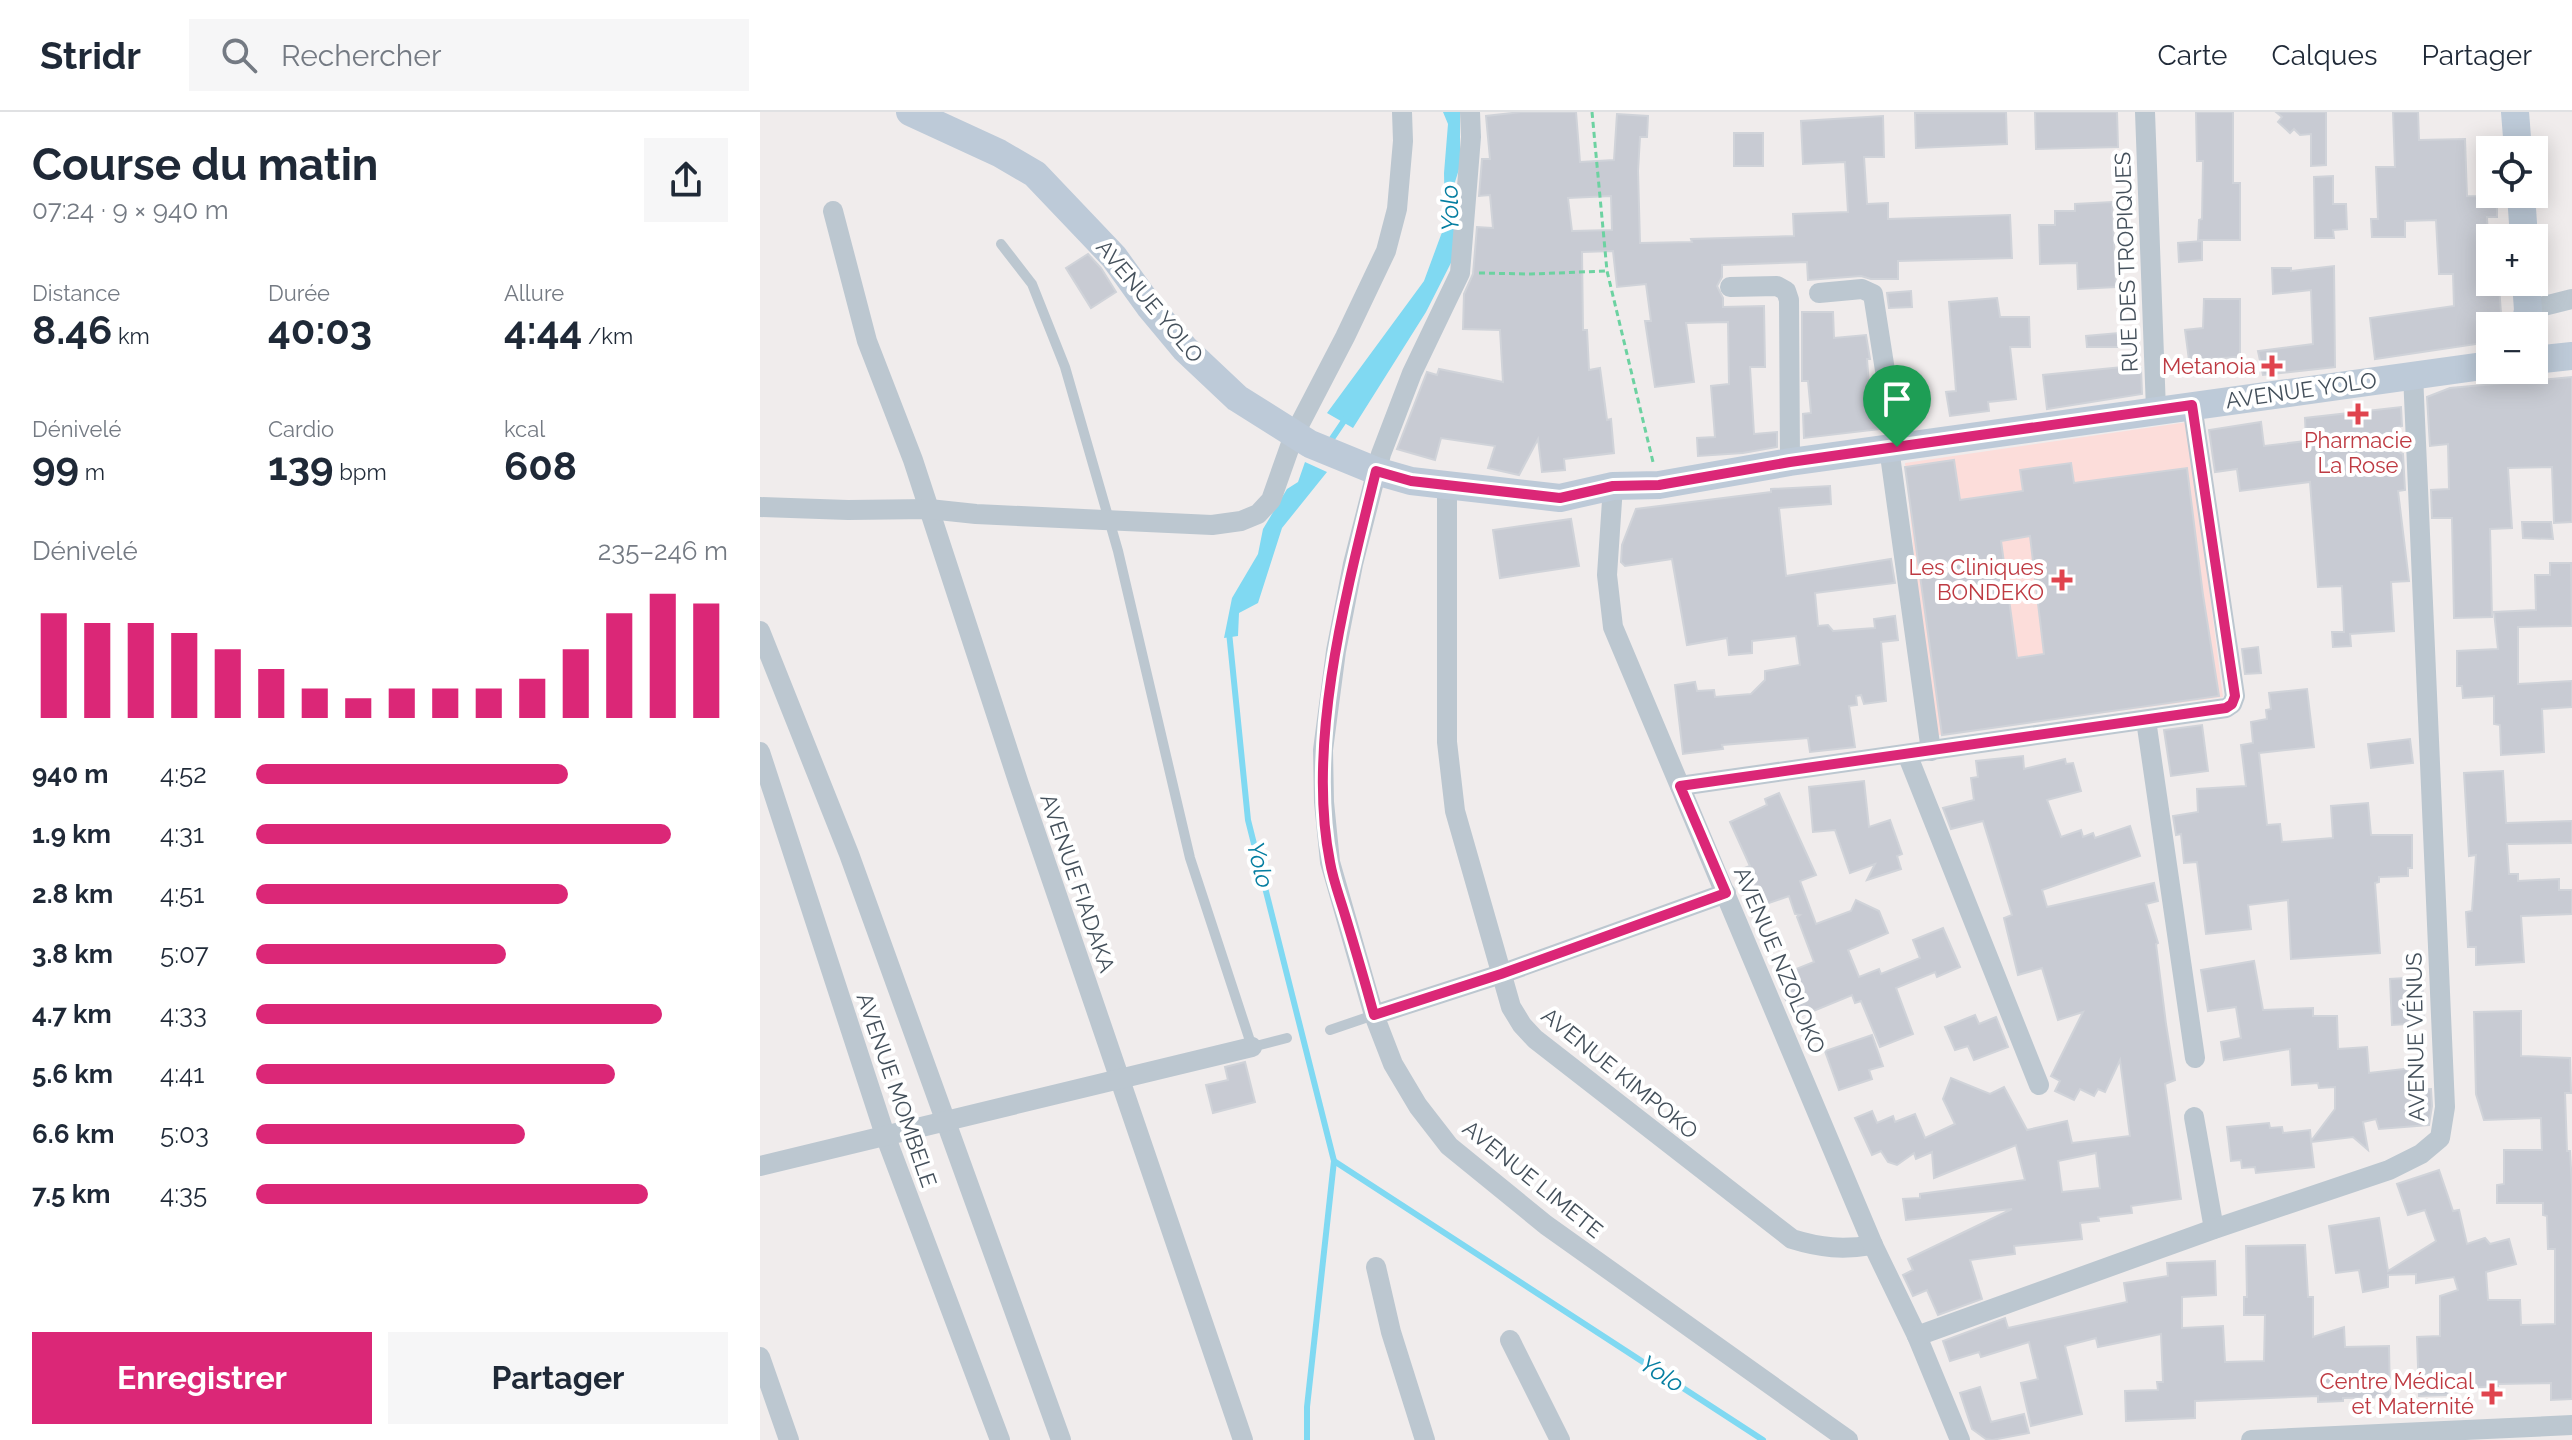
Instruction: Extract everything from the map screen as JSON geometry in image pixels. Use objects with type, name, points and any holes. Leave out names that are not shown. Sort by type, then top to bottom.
[{"type":"street","name":"AVENUE YOLO","points":[[910,112],[985,146],[1035,174],[1114,257],[1185,349],[1237,398],[1313,445],[1376,471],[1411,481],[1560,498],[1613,486],[1659,485],[1790,462],[2476,367]]},
{"type":"street","points":[[760,507],[929,509],[1212,525],[1241,521],[1258,514],[1313,445],[1386,251],[1397,209],[1403,141],[1402,112]]},
{"type":"street","points":[[1460,273],[1471,137],[1470,112]]},
{"type":"street","name":"RUE DES TROPIQUES","points":[[2145,112],[2156,410]]},
{"type":"street","points":[[2515,112],[2517,136]]},
{"type":"street","name":"AVENUE FIADAKA","points":[[833,211],[867,341],[899,419],[1243,1440]]},
{"type":"street","name":"AVENUE LIMETE","points":[[1460,273],[1412,373],[1376,471],[1336,651],[1323,750],[1330,862],[1374,1015],[1393,1064],[1418,1106],[1449,1146],[1546,1225],[1848,1440]]},
{"type":"street","points":[[1730,287],[1777,286],[1786,291],[1789,300],[1790,462]]},
{"type":"street","points":[[1819,293],[1862,289],[1873,294],[1931,751]]},
{"type":"street","points":[[2541,312],[2572,299]]},
{"type":"street","points":[[2548,359],[2572,356]]},
{"type":"street","name":"AVENUE VÉNUS","points":[[1917,1336],[2214,1229],[2389,1170],[2421,1154],[2440,1138],[2445,1107],[2413,374]]},
{"type":"street","points":[[1680,786],[2146,720],[2226,708],[2232,704],[2235,696],[2192,405]]},
{"type":"street","name":"AVENUE KIMPOKO","points":[[1447,486],[1447,742],[1455,811],[1511,1007],[1535,1039],[1792,1239],[1821,1248],[1850,1249],[1873,1245]]},
{"type":"street","name":"AVENUE NZOLOKO","points":[[1613,486],[1607,575],[1613,627],[1873,1245],[1917,1336],[1960,1440]]},
{"type":"street","points":[[760,631],[849,854],[1061,1440]]},
{"type":"street","points":[[2146,720],[2195,1058]]},
{"type":"street","name":"AVENUE MOMBELE","points":[[760,752],[885,1135],[1000,1440]]},
{"type":"street","points":[[1907,754],[2039,1085]]},
{"type":"street","points":[[1374,1015],[1501,974],[1726,893]]},
{"type":"street","points":[[760,1166],[1252,1047]]},
{"type":"street","points":[[2194,1117],[2214,1229]]},
{"type":"street","points":[[1376,1267],[1391,1332],[1425,1440]]},
{"type":"street","points":[[1510,1340],[1560,1440]]},
{"type":"street","points":[[760,1357],[789,1440]]},
{"type":"street","points":[[2251,1440],[2572,1425]]},
{"type":"lane","points":[[1001,244],[1032,284],[1060,353],[1129,595],[1190,858],[1252,1047],[1287,1038]]},
{"type":"lane","points":[[1330,1030],[1374,1015]]},
{"type":"path","points":[[1592,112],[1607,271],[1659,485]]},
{"type":"path","points":[[1460,273],[1607,271]]},
{"type":"shaded area","name":"Les Cliniques BONDEKO","points":[[2188,422],[2223,697],[1932,736],[1905,463]]},
{"type":"water","points":[[1443,112],[1460,112],[1460,166],[1450,198],[1462,211],[1456,253],[1426,312],[1353,428],[1327,413],[1424,281],[1445,224],[1444,173],[1448,124]]},
{"type":"water","points":[[1305,462],[1327,472],[1282,528],[1258,603],[1239,613],[1238,636],[1224,638],[1232,598],[1258,554],[1263,529],[1287,489],[1298,482]]},
{"type":"building","points":[[1521,112],[1576,112],[1580,162],[1614,160],[1617,114],[1648,116],[1647,137],[1640,137],[1640,243],[1794,236],[1793,214],[1848,212],[1845,162],[1803,164],[1801,121],[1883,116],[1884,157],[1864,157],[1867,204],[1888,203],[1888,219],[2010,215],[2012,258],[1898,261],[1898,279],[1861,276],[1808,280],[1807,262],[1722,265],[1722,277],[1717,286],[1723,298],[1723,307],[1764,306],[1765,367],[1750,367],[1754,434],[1777,432],[1777,447],[1698,456],[1697,438],[1715,437],[1711,386],[1729,384],[1728,322],[1686,323],[1694,382],[1655,387],[1645,321],[1651,321],[1646,284],[1617,287],[1613,251],[1582,252],[1583,330],[1587,330],[1589,370],[1600,368],[1607,420],[1611,419],[1614,453],[1564,459],[1565,470],[1542,472],[1538,439],[1519,475],[1488,468],[1495,446],[1441,438],[1435,460],[1397,449],[1427,372],[1437,375],[1439,369],[1503,382],[1500,330],[1463,329],[1464,294],[1473,274],[1477,227],[1493,228],[1490,195],[1479,196],[1482,159],[1490,159],[1486,116]],"holes":[[[1611,196],[1612,230],[1572,231],[1568,198]]]},
{"type":"building","points":[[2006,112],[2007,144],[1916,148],[1915,113]]},
{"type":"building","points":[[2035,112],[2117,112],[2118,147],[2036,149]]},
{"type":"building","points":[[2196,112],[2233,112],[2233,183],[2240,183],[2240,240],[2198,240],[2199,220],[2202,219],[2203,161],[2197,161]]},
{"type":"building","points":[[2276,112],[2326,112],[2326,165],[2311,166],[2311,134],[2300,135],[2294,129],[2290,133],[2278,122],[2282,117]]},
{"type":"building","points":[[2393,112],[2418,112],[2419,140],[2465,139],[2467,196],[2476,196],[2476,208],[2497,208],[2497,217],[2487,217],[2487,224],[2476,224],[2476,296],[2500,296],[2501,312],[2476,312],[2476,344],[2375,359],[2370,318],[2454,306],[2453,274],[2439,274],[2436,220],[2405,221],[2405,237],[2372,237],[2371,219],[2378,219],[2376,167],[2395,167]]},
{"type":"building","points":[[1734,133],[1763,133],[1763,166],[1734,166]]},
{"type":"building","points":[[2333,176],[2333,204],[2346,204],[2347,229],[2333,230],[2334,238],[2315,238],[2314,177]]},
{"type":"building","points":[[2112,202],[2116,287],[2078,289],[2077,263],[2040,264],[2039,225],[2055,225],[2055,211],[2075,211],[2075,204]]},
{"type":"building","points":[[2202,241],[2202,260],[2179,262],[2178,243]]},
{"type":"building","points":[[1088,254],[1116,292],[1091,308],[1066,268]]},
{"type":"building","points":[[2334,266],[2335,367],[2263,375],[2258,351],[2313,344],[2311,290],[2273,294],[2272,268],[2291,268],[2291,271]]},
{"type":"building","points":[[1911,291],[1912,307],[1889,308],[1887,293]]},
{"type":"building","points":[[1997,298],[2000,317],[2029,317],[2030,347],[2010,347],[2016,399],[1988,402],[1989,411],[1950,416],[1946,392],[1956,391],[1949,302]]},
{"type":"building","points":[[2204,299],[2240,299],[2240,357],[2189,360],[2185,330],[2203,328]]},
{"type":"building","points":[[1802,312],[1833,312],[1834,338],[1866,335],[1870,359],[1867,359],[1870,398],[1876,398],[1881,429],[1804,438],[1803,414],[1811,413],[1808,381],[1802,381]]},
{"type":"building","points":[[2130,332],[2131,347],[2087,347],[2086,336]]},
{"type":"building","points":[[2132,366],[2132,369],[2141,368],[2142,394],[2047,409],[2043,375]]},
{"type":"building","points":[[2572,377],[2572,522],[2554,523],[2552,467],[2508,468],[2512,528],[2490,529],[2492,617],[2454,618],[2452,518],[2432,518],[2431,490],[2449,489],[2448,444],[2430,446],[2427,397],[2450,388],[2548,384],[2548,379]]},
{"type":"building","points":[[1914,393],[1918,423],[1907,424],[1902,395]]},
{"type":"building","points":[[2401,407],[2402,426],[2397,427],[2399,452],[2403,454],[2405,490],[2398,491],[2409,581],[2391,582],[2394,631],[2350,634],[2351,646],[2333,647],[2332,632],[2344,632],[2342,586],[2318,587],[2310,482],[2240,491],[2237,469],[2215,472],[2209,430],[2261,422],[2264,446],[2306,441],[2305,418]]},
{"type":"building","name":"Les Cliniques BONDEKO","points":[[1954,460],[1960,500],[2023,491],[2020,470],[2071,463],[2074,483],[2187,468],[2219,696],[1942,735],[1905,467]],"holes":[[[2030,536],[2044,654],[2017,658],[2001,541]]]},
{"type":"building","points":[[1830,486],[1831,504],[1779,508],[1786,576],[1891,559],[1895,583],[1815,593],[1818,626],[1828,625],[1833,631],[1875,628],[1874,619],[1895,616],[1898,640],[1881,642],[1886,701],[1864,704],[1861,695],[1856,696],[1857,705],[1849,706],[1855,747],[1810,752],[1808,738],[1722,745],[1723,749],[1683,754],[1675,685],[1695,682],[1697,691],[1714,690],[1715,697],[1751,694],[1765,680],[1765,671],[1800,665],[1796,636],[1752,641],[1752,653],[1729,655],[1727,638],[1687,645],[1672,559],[1625,566],[1621,562],[1622,545],[1636,509],[1771,492],[1771,489]]},
{"type":"building","points":[[1571,519],[1579,566],[1500,578],[1493,530]]},
{"type":"building","points":[[2522,522],[2551,522],[2553,539],[2523,538]]},
{"type":"building","points":[[2550,563],[2571,563],[2572,626],[2518,627],[2518,684],[2572,681],[2572,707],[2542,709],[2544,752],[2501,755],[2500,725],[2494,724],[2494,696],[2463,698],[2462,686],[2457,686],[2457,651],[2498,649],[2494,612],[2536,610],[2535,575],[2550,575]]},
{"type":"building","points":[[2258,647],[2261,673],[2245,674],[2242,649]]},
{"type":"building","points":[[2307,689],[2314,747],[2259,753],[2267,825],[2280,824],[2282,842],[2333,838],[2331,806],[2368,803],[2371,835],[2412,835],[2412,868],[2408,868],[2408,876],[2379,877],[2379,882],[2375,883],[2380,953],[2291,959],[2288,900],[2248,905],[2251,929],[2206,934],[2197,862],[2184,863],[2181,834],[2176,835],[2173,816],[2198,812],[2197,789],[2246,786],[2241,745],[2253,743],[2251,722],[2267,719],[2266,710],[2271,709],[2269,693]]},
{"type":"building","points":[[2202,725],[2208,771],[2171,776],[2164,730]]},
{"type":"building","points":[[2410,739],[2413,763],[2371,768],[2368,744]]},
{"type":"building","points":[[2023,756],[2024,769],[2065,759],[2066,764],[2073,763],[2081,791],[2047,800],[2061,837],[2081,830],[2083,837],[2093,833],[2095,838],[2130,826],[2140,856],[2042,890],[2047,907],[2154,883],[2158,901],[2146,904],[2158,943],[2175,1080],[2165,1084],[2181,1199],[2131,1206],[2132,1213],[2098,1217],[2099,1221],[2080,1223],[2082,1239],[2014,1246],[2015,1254],[1970,1260],[1982,1299],[1938,1315],[1927,1290],[1913,1296],[1903,1275],[1913,1270],[1908,1259],[2012,1209],[1906,1220],[1903,1199],[2025,1180],[2016,1145],[1934,1178],[1932,1152],[1916,1159],[1914,1153],[1897,1165],[1888,1162],[1881,1151],[1872,1155],[1855,1118],[1872,1111],[1877,1123],[1893,1116],[1895,1122],[1915,1114],[1925,1138],[1955,1124],[1943,1099],[1951,1078],[1990,1094],[2004,1087],[2027,1130],[2067,1121],[2072,1143],[2130,1136],[2120,1060],[2105,1092],[2098,1089],[2094,1096],[2080,1089],[2074,1100],[2055,1091],[2060,1081],[2051,1076],[2083,1012],[2058,1020],[2042,968],[2018,975],[2004,918],[2012,915],[1983,821],[1951,829],[1943,808],[1974,800],[1971,778],[1978,777],[1976,761]],"holes":[[[2096,1153],[2100,1188],[2062,1192],[2058,1161]]]},
{"type":"building","points":[[2503,771],[2506,823],[2572,821],[2572,843],[2507,844],[2509,874],[2518,874],[2518,881],[2559,879],[2559,890],[2572,890],[2572,914],[2521,916],[2524,962],[2476,965],[2476,947],[2468,947],[2466,912],[2472,911],[2476,855],[2469,856],[2464,773]]},
{"type":"building","points":[[1864,781],[1869,827],[1890,820],[1902,854],[1897,856],[1901,869],[1867,880],[1875,864],[1850,873],[1835,830],[1813,832],[1809,787]]},
{"type":"building","points":[[1779,793],[1816,875],[1800,881],[1816,924],[1851,911],[1856,900],[1879,911],[1888,933],[1848,950],[1859,977],[1879,969],[1881,974],[1920,958],[1913,940],[1943,928],[1960,967],[1937,977],[1935,972],[1896,988],[1913,1034],[1880,1047],[1861,1001],[1855,1003],[1852,995],[1794,1019],[1776,977],[1814,962],[1797,917],[1800,915],[1795,914],[1789,896],[1766,904],[1745,897],[1736,871],[1750,866],[1730,822],[1767,805],[1765,799]]},
{"type":"building","points":[[2254,961],[2263,1010],[2313,1008],[2313,1016],[2337,1016],[2338,1049],[2367,1047],[2369,1073],[2412,1068],[2415,1090],[2431,1089],[2429,1125],[2379,1129],[2376,1119],[2363,1122],[2368,1150],[2353,1137],[2311,1142],[2314,1167],[2256,1173],[2255,1167],[2242,1168],[2241,1160],[2231,1161],[2227,1127],[2269,1123],[2270,1128],[2282,1127],[2283,1133],[2310,1130],[2311,1141],[2335,1109],[2335,1087],[2319,1088],[2318,1083],[2292,1085],[2290,1049],[2224,1060],[2221,1042],[2241,1038],[2236,1007],[2208,1011],[2201,970]]},
{"type":"building","points":[[2422,977],[2424,1023],[2392,1025],[2390,979]]},
{"type":"building","points":[[2521,1011],[2521,1056],[2570,1058],[2571,1093],[2565,1093],[2572,1186],[2572,1399],[2551,1400],[2551,1383],[2498,1384],[2450,1389],[2450,1395],[2419,1396],[2417,1337],[2440,1336],[2440,1296],[2458,1290],[2454,1277],[2416,1283],[2416,1274],[2388,1275],[2388,1287],[2363,1292],[2359,1270],[2336,1273],[2329,1226],[2379,1218],[2388,1271],[2436,1241],[2425,1210],[2408,1215],[2397,1184],[2439,1170],[2453,1211],[2459,1210],[2467,1244],[2485,1238],[2490,1244],[2509,1239],[2516,1264],[2486,1272],[2488,1300],[2520,1300],[2521,1325],[2555,1324],[2555,1249],[2548,1249],[2547,1216],[2543,1215],[2543,1203],[2497,1203],[2497,1185],[2504,1184],[2504,1150],[2542,1150],[2541,1118],[2484,1120],[2476,1094],[2474,1012]]},
{"type":"building","points":[[1975,1015],[1979,1024],[1996,1017],[2008,1047],[1974,1060],[1968,1046],[1955,1050],[1945,1027]]},
{"type":"building","points":[[1872,1035],[1883,1066],[1869,1070],[1872,1079],[1839,1090],[1825,1051]]},
{"type":"building","points":[[1245,1062],[1255,1102],[1213,1113],[1206,1085],[1228,1080],[1225,1067]]},
{"type":"building","points":[[2305,1245],[2308,1297],[2313,1297],[2313,1337],[2344,1327],[2345,1347],[2389,1346],[2390,1397],[2318,1402],[2318,1396],[2195,1401],[2195,1418],[2126,1421],[2125,1391],[2158,1390],[2157,1382],[2163,1382],[2161,1334],[2098,1347],[2096,1338],[2065,1346],[2082,1414],[2031,1426],[2021,1383],[2038,1379],[2029,1342],[1981,1357],[1979,1352],[1950,1361],[1943,1341],[2005,1318],[2008,1328],[2127,1302],[2124,1283],[2168,1276],[2167,1263],[2215,1261],[2216,1295],[2182,1297],[2182,1328],[2223,1326],[2225,1362],[2264,1361],[2265,1315],[2244,1315],[2244,1297],[2247,1297],[2246,1246]]},
{"type":"building","points":[[1980,1387],[1991,1422],[2024,1414],[2029,1433],[1992,1440],[1972,1429],[1960,1393]]},
{"type":"waterway","name":"Yolo","points":[[1329,443],[1348,415]]},
{"type":"waterway","name":"Yolo","points":[[1229,632],[1248,820],[1334,1161],[1763,1440]]},
{"type":"waterway","points":[[1307,1440],[1307,1407],[1334,1161]]},
{"type":"place","name":"Metanoia","points":[[2272,366]]},
{"type":"place","name":"Pharmacie La Rose","points":[[2358,414]]},
{"type":"place","name":"Les Cliniques BONDEKO","points":[[2062,580]]},
{"type":"place","name":"Centre Médical et Maternité","points":[[2492,1394]]},
{"type":"route","points":[[2192,405],[2235,696],[2232,704],[2226,708],[1680,786],[1726,893],[1501,974],[1374,1015],[1330,862],[1323,750],[1336,651],[1376,471],[1411,481],[1560,498],[1613,486],[1659,485],[1897,447],[2192,405]]}]
